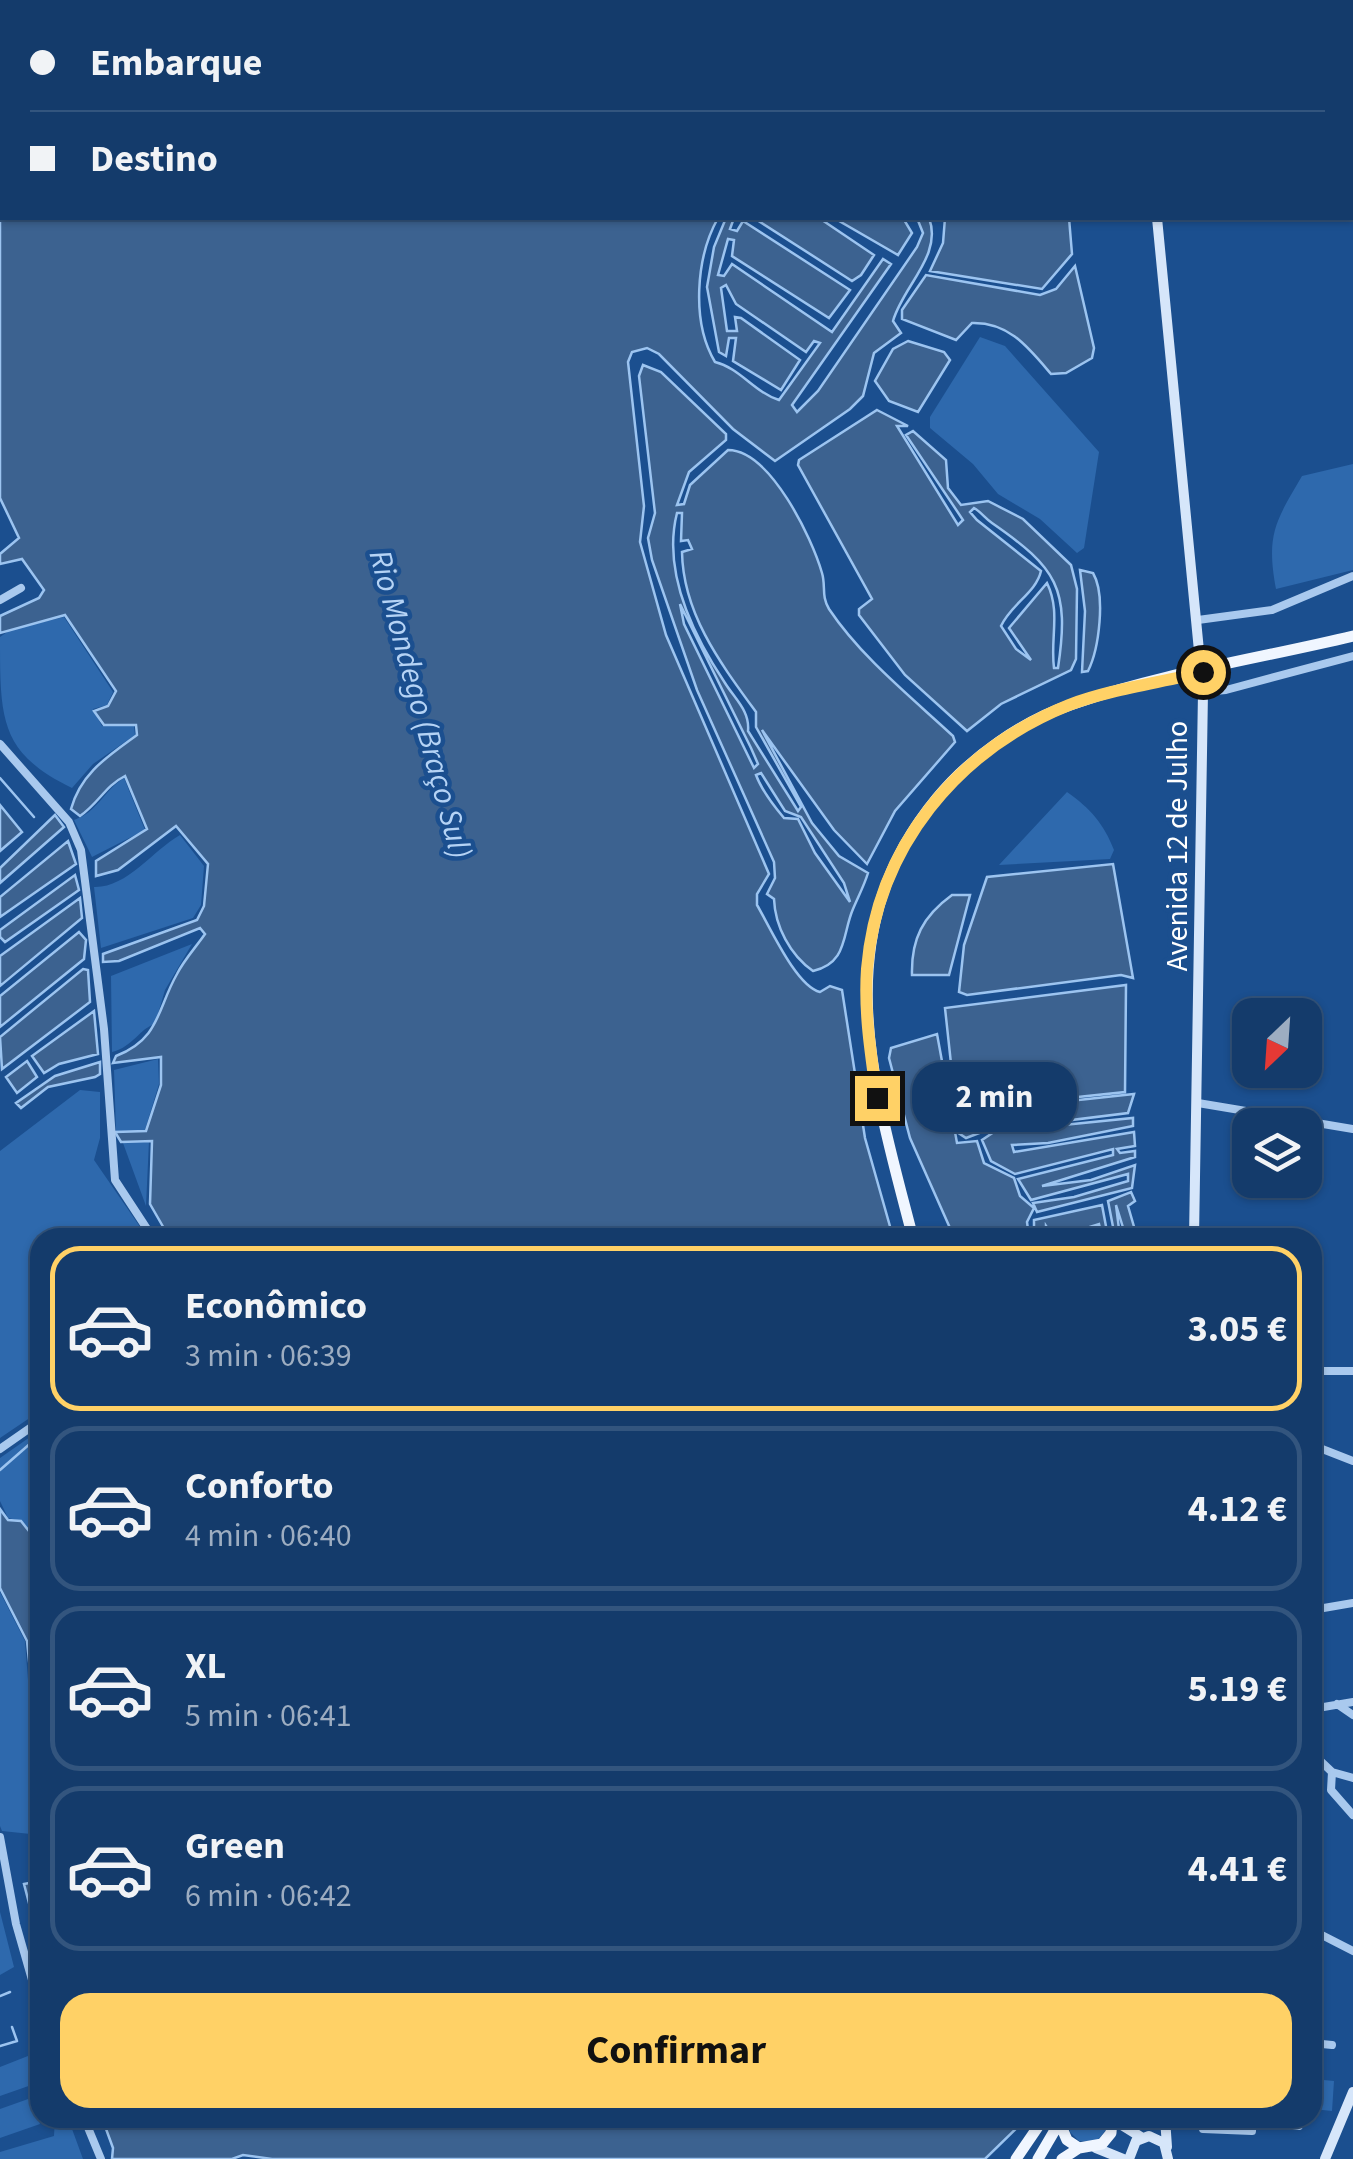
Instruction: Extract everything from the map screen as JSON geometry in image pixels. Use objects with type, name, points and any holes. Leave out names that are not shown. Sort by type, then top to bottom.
[{"type":"main road","name":"Avenida 12 de Julho","points":[[1157,220],[1203,692],[1194,1228]]},
{"type":"main road","points":[[910,1228],[877,1098],[867,1027],[873,923],[888,872],[915,825],[954,778],[1015,732],[1072,704],[1353,636]]},
{"type":"main road","points":[[1325,2159],[1353,2092]]},
{"type":"main road","points":[[1016,2159],[1037,2128]]},
{"type":"main road","points":[[1038,2159],[1058,2128]]},
{"type":"main road","points":[[1064,2128],[1067,2140],[1080,2148]]},
{"type":"main road","points":[[1096,2148],[1108,2139],[1110,2128]]},
{"type":"main road","points":[[1130,2128],[1170,2155]]},
{"type":"main road","points":[[1062,2159],[1080,2148],[1096,2148],[1126,2159],[1132,2146],[1155,2128]]},
{"type":"main road","points":[[1166,2128],[1170,2155]]},
{"type":"street","points":[[1198,620],[1272,610],[1353,576]]},
{"type":"street","points":[[0,600],[21,588]]},
{"type":"street","points":[[1203,692],[1226,690],[1353,656]]},
{"type":"street","points":[[0,744],[69,822],[81,850],[104,1029],[115,1180],[146,1228]]},
{"type":"street","points":[[1198,1104],[1353,1129]]},
{"type":"street","points":[[1322,1371],[1353,1371]]},
{"type":"street","points":[[0,1449],[30,1428]]},
{"type":"street","points":[[1322,1449],[1353,1461]]},
{"type":"street","points":[[1322,1608],[1353,1603]]},
{"type":"street","points":[[1322,1707],[1353,1702]]},
{"type":"street","points":[[1338,1704],[1353,1715]]},
{"type":"street","points":[[1322,1762],[1332,1772],[1353,1778]]},
{"type":"street","points":[[1332,1772],[1331,1790],[1353,1815]]},
{"type":"street","points":[[0,1837],[16,1924],[30,1973]]},
{"type":"street","points":[[1322,1935],[1353,1951]]},
{"type":"street","points":[[1322,2044],[1332,2045]]},
{"type":"street","points":[[88,2128],[101,2159]]},
{"type":"street","points":[[1203,2128],[1252,2128]]},
{"type":"shaded area","points":[[980,337],[1005,346],[1099,452],[1084,548],[1077,553],[1040,519],[998,494],[973,464],[930,428],[930,417]]},
{"type":"shaded area","points":[[1353,464],[1353,570],[1276,589],[1272,555],[1275,530],[1302,476]]},
{"type":"shaded area","points":[[64,617],[113,692],[107,705],[93,709],[102,726],[134,726],[135,735],[93,764],[72,788],[48,775],[18,747],[9,731],[1,691],[0,637],[10,630]]},
{"type":"shaded area","points":[[124,778],[145,830],[92,857],[74,820],[89,812]]},
{"type":"shaded area","points":[[1067,792],[1101,824],[1114,850],[1110,859],[999,865]]},
{"type":"shaded area","points":[[180,835],[204,866],[201,905],[193,918],[101,948],[94,887],[117,882]]},
{"type":"shaded area","points":[[192,944],[165,990],[155,1024],[112,1052],[111,976]]},
{"type":"shaded area","points":[[158,1059],[159,1084],[145,1130],[116,1131],[114,1070]]},
{"type":"shaded area","points":[[80,1090],[100,1092],[100,1138],[94,1160],[141,1228],[30,1228],[30,1418],[0,1438],[0,1151]]},
{"type":"shaded area","points":[[149,1141],[146,1206],[123,1143]]},
{"type":"shaded area","points":[[30,1437],[30,1532],[21,1521],[8,1518],[0,1501],[0,1458]]},
{"type":"shaded area","points":[[0,1592],[25,1641],[30,1706],[30,1834],[2,1831]]},
{"type":"shaded area","points":[[0,1912],[14,1967],[0,1975]]},
{"type":"shaded area","points":[[30,2055],[30,2086],[0,2096],[0,2067]]},
{"type":"shaded area","points":[[1322,2080],[1334,2081],[1332,2111],[1322,2110]]},
{"type":"shaded area","points":[[30,2098],[30,2128],[0,2138],[0,2109]]},
{"type":"shaded area","points":[[54,2128],[72,2128],[83,2159],[0,2159],[0,2152],[54,2136]]},
{"type":"shaded area","points":[[1070,2128],[1105,2128],[1097,2141],[1079,2141]]},
{"type":"water","name":"Rio Mondego (Braço Sul)","points":[[0,220],[717,220],[705,251],[699,290],[707,346],[715,362],[779,400],[820,343],[814,341],[806,352],[736,304],[726,285],[721,288],[727,331],[737,331],[735,317],[741,318],[800,360],[781,390],[733,361],[736,338],[729,338],[726,356],[719,352],[707,287],[714,247],[725,220],[733,220],[730,229],[737,231],[743,221],[850,290],[829,318],[732,256],[734,240],[728,239],[718,275],[724,276],[732,264],[832,332],[883,259],[891,264],[792,405],[797,412],[818,391],[917,247],[923,233],[918,220],[929,220],[931,245],[893,321],[901,333],[874,353],[863,396],[775,461],[733,429],[659,354],[647,348],[632,352],[628,362],[644,506],[640,542],[666,635],[769,874],[757,894],[757,905],[802,979],[820,992],[830,986],[842,990],[865,1138],[890,1228],[164,1228],[150,1204],[152,1141],[121,1142],[115,1132],[146,1131],[161,1085],[161,1057],[113,1063],[116,1056],[149,1032],[180,969],[205,934],[200,928],[119,961],[103,962],[103,954],[197,920],[204,906],[208,864],[176,826],[118,870],[96,876],[96,861],[147,829],[125,776],[80,816],[71,809],[88,776],[137,735],[136,725],[104,725],[94,711],[108,706],[116,691],[65,615],[0,633],[0,616],[39,598],[44,590],[22,559],[0,564],[0,554],[19,538],[0,498]]},
{"type":"water","points":[[757,220],[822,220],[874,255],[852,281]]},
{"type":"water","points":[[837,220],[904,220],[912,233],[898,255]]},
{"type":"water","points":[[945,220],[1069,220],[1072,254],[1042,289],[930,271],[943,243]]},
{"type":"water","points":[[1075,266],[1094,348],[1092,358],[1066,373],[1051,374],[1026,346],[997,327],[972,323],[956,340],[902,319],[902,310],[926,275],[1040,295],[1056,289]]},
{"type":"water","points":[[908,341],[944,352],[950,360],[918,412],[889,401],[875,381],[893,349]]},
{"type":"water","points":[[643,365],[661,372],[726,434],[726,440],[689,472],[677,505],[684,504],[690,485],[728,450],[759,464],[787,498],[809,539],[822,573],[829,609],[871,660],[955,742],[895,811],[867,864],[834,830],[762,730],[812,823],[839,856],[868,873],[838,954],[813,971],[791,948],[781,929],[774,899],[767,894],[775,878],[774,862],[697,690],[652,560],[648,538],[655,513],[639,376]],"holes":[[[677,513],[682,513],[681,541],[688,540],[692,549],[682,552],[684,575],[697,617],[717,657],[756,712],[756,727],[801,807],[798,811],[748,731],[744,711],[713,664],[683,602],[674,558]],[[680,604],[751,748],[758,764],[754,768],[684,624]],[[761,773],[785,811],[801,817],[844,883],[850,902],[815,853],[798,819],[784,818],[756,775]]]},
{"type":"water","points":[[877,410],[908,426],[897,426],[958,525],[963,520],[906,435],[913,431],[946,460],[948,488],[961,505],[988,501],[1023,519],[1071,565],[1077,589],[1076,659],[1071,670],[1001,704],[967,731],[905,675],[859,615],[859,609],[872,599],[798,465],[799,460]],"holes":[[[974,508],[1031,553],[1054,582],[1062,618],[1058,668],[1054,668],[1054,615],[1047,583],[1009,628],[1031,660],[1016,649],[1001,626],[1034,586],[1041,571],[977,520],[970,512]]]},
{"type":"water","points":[[1080,570],[1093,573],[1100,608],[1095,650],[1088,671],[1082,672],[1085,611]]},
{"type":"water","points":[[0,805],[22,832],[0,851]]},
{"type":"water","points":[[55,815],[64,827],[0,883],[0,868]]},
{"type":"water","points":[[68,841],[76,864],[0,917],[0,897]]},
{"type":"water","points":[[1113,864],[1133,978],[1121,975],[967,995],[959,992],[964,945],[987,877]]},
{"type":"water","points":[[75,875],[79,890],[5,942],[0,937],[0,930]]},
{"type":"water","points":[[952,895],[970,895],[949,975],[912,975],[921,929],[933,911]]},
{"type":"water","points":[[80,898],[82,918],[0,986],[0,956]]},
{"type":"water","points":[[79,932],[86,940],[84,959],[0,1027],[0,996]]},
{"type":"water","points":[[83,969],[88,970],[90,1002],[2,1069],[0,1037]]},
{"type":"water","points":[[1126,985],[1125,1092],[956,1110],[945,1008]]},
{"type":"water","points":[[94,1011],[98,1054],[59,1064],[44,1073],[32,1056]]},
{"type":"water","points":[[937,1034],[957,1143],[977,1141],[984,1163],[1014,1178],[1020,1196],[1034,1208],[1028,1228],[950,1228],[910,1138],[889,1058],[891,1048]]},
{"type":"water","points":[[27,1061],[37,1077],[17,1093],[6,1077]]},
{"type":"water","points":[[100,1062],[100,1074],[95,1077],[48,1087],[21,1108],[16,1103],[55,1076]]},
{"type":"water","points":[[1134,1094],[1128,1113],[1015,1127],[1014,1107]]},
{"type":"water","points":[[1010,1107],[1010,1116],[964,1121],[1011,1120],[1012,1129],[995,1127],[966,1138],[957,1132],[957,1114]]},
{"type":"water","points":[[1133,1118],[1133,1126],[1048,1143],[1012,1145],[1014,1152],[1134,1132],[1135,1146],[1117,1149],[1120,1153],[1135,1151],[1135,1157],[1042,1186],[1091,1180],[1135,1165],[1132,1188],[1037,1212],[1033,1203],[1074,1197],[1128,1181],[1128,1174],[1031,1200],[1018,1179],[1113,1155],[1113,1149],[1015,1174],[991,1161],[982,1140],[994,1132]]},
{"type":"water","points":[[1131,1192],[1135,1201],[1128,1206],[1134,1228],[1123,1228],[1116,1205],[1119,1228],[1113,1228],[1108,1201]]},
{"type":"water","points":[[1102,1205],[1106,1228],[1100,1228],[1099,1224],[1086,1228],[1034,1228],[1034,1220]]},
{"type":"water","points":[[0,1509],[8,1520],[21,1521],[30,1532],[30,1670],[27,1641],[0,1588]]},
{"type":"water","points":[[30,1883],[30,1907],[24,1884]]},
{"type":"water","points":[[106,2128],[1017,2128],[985,2159],[272,2159],[243,2155],[232,2159],[112,2159],[113,2148]]},
{"type":"waterway","points":[[0,778],[34,817]]},
{"type":"waterway","points":[[0,1470],[30,1444]]},
{"type":"waterway","points":[[0,1996],[10,1992]]},
{"type":"waterway","points":[[0,2046],[17,2041],[12,2027]]},
{"type":"route","points":[[877,1098],[867,1027],[867,971],[873,923],[888,872],[915,825],[954,778],[1015,732],[1072,704],[1203,672]]}]
